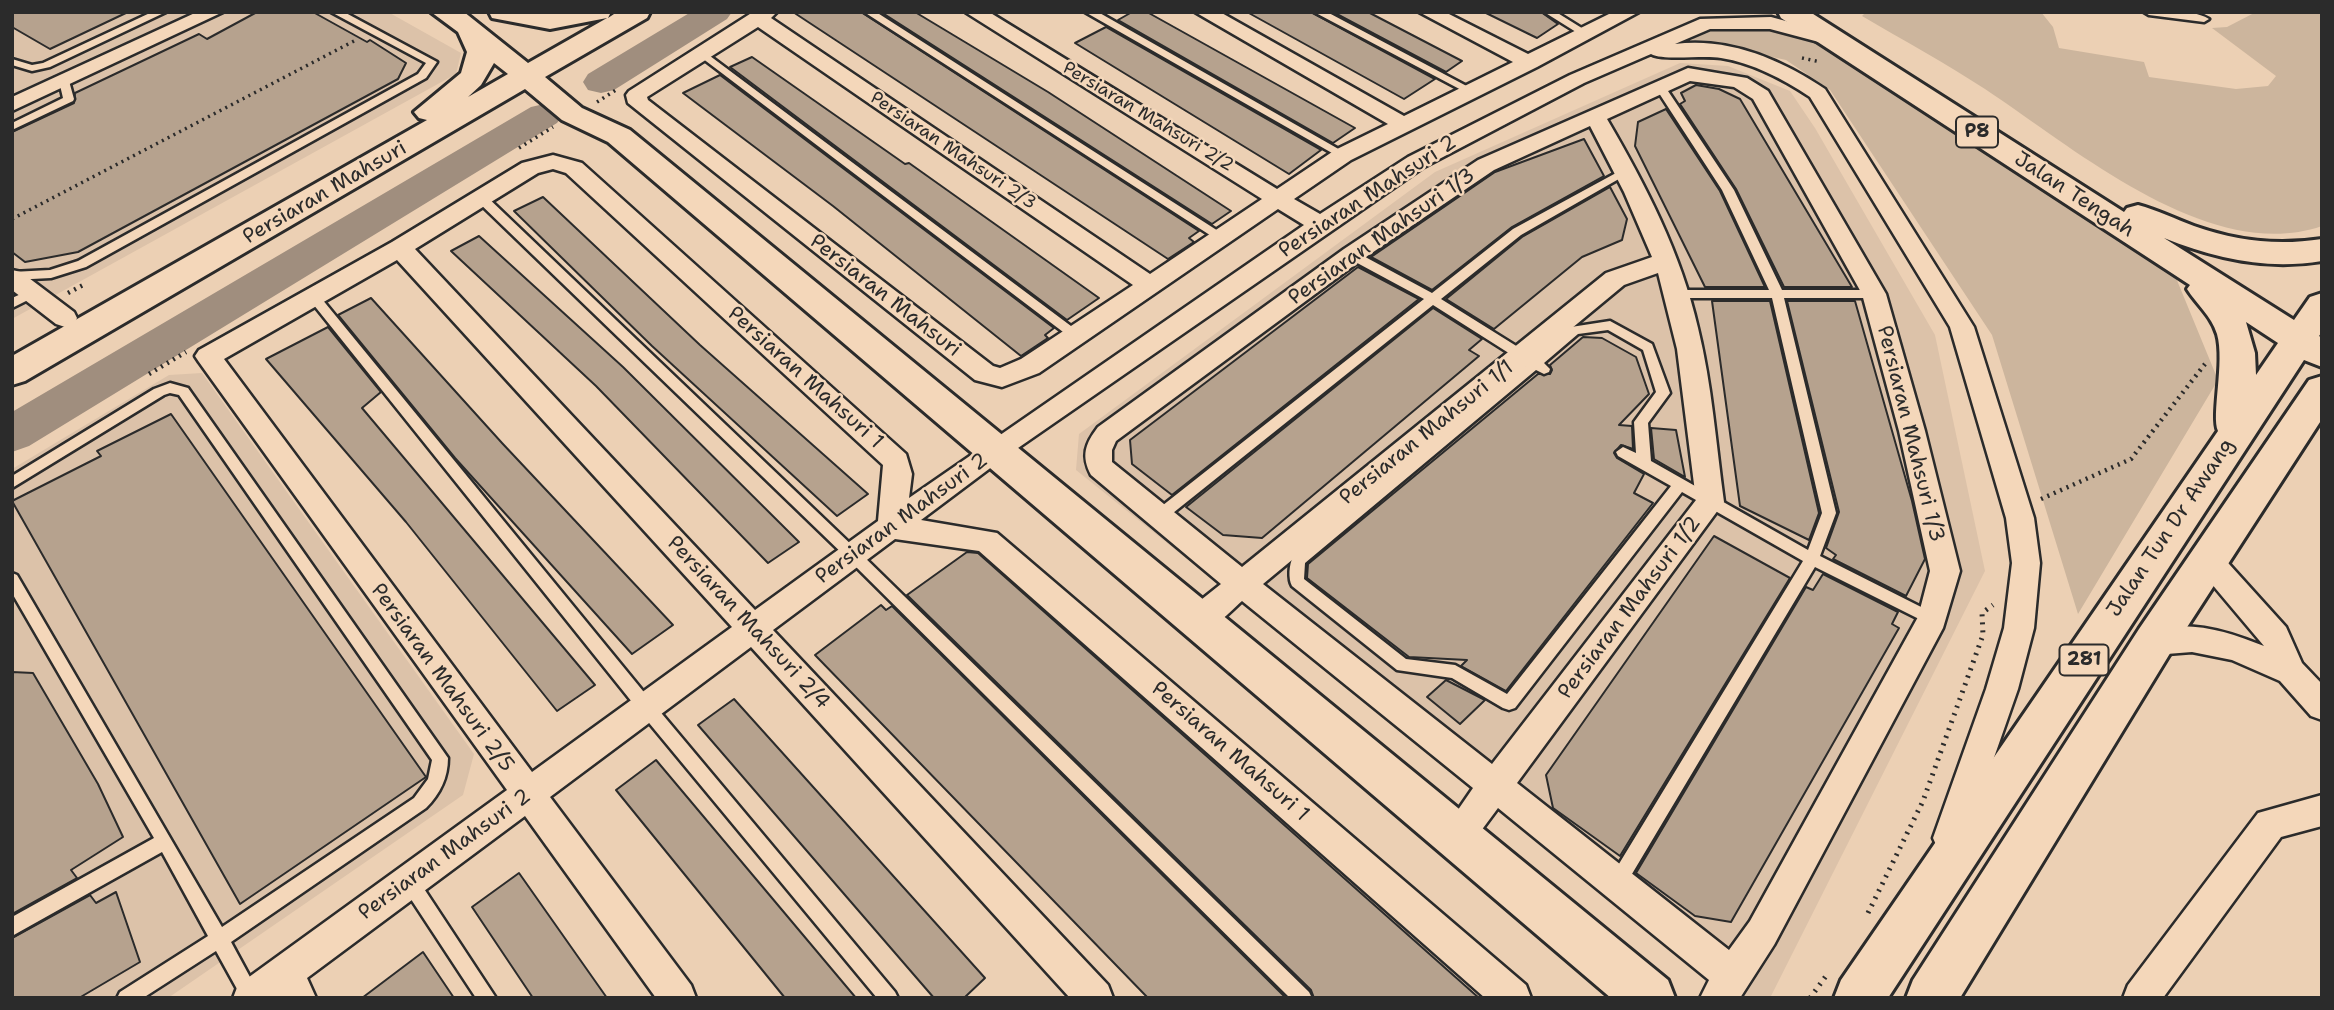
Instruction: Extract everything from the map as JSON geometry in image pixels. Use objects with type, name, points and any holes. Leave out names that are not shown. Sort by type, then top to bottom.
[{"type":"street","points":[[12,105],[212,12]]},
{"type":"street","points":[[444,12],[477,20],[565,92],[572,114],[620,136],[1650,998]]},
{"type":"street","points":[[502,12],[550,20],[598,12]]},
{"type":"street","name":"Persiaran Mahsuri","points":[[12,372],[468,112],[531,65],[610,12]]},
{"type":"street","points":[[565,92],[581,60],[637,12]]},
{"type":"street","name":"Persiaran Mahsuri","points":[[12,348],[425,116],[637,12]]},
{"type":"street","name":"Persiaran Mahsuri 2/2","points":[[975,12],[1279,197],[1320,225]]},
{"type":"street","points":[[1205,12],[1403,124]]},
{"type":"street","points":[[1429,12],[1530,62]]},
{"type":"street","points":[[1577,79],[1603,59],[1695,12]]},
{"type":"street","name":"Jalan Tengah","points":[[1791,12],[2163,252],[2315,329]]},
{"type":"street","name":"Jalan Tengah","points":[[1819,12],[2315,329]]},
{"type":"street","points":[[1075,335],[1343,155],[1629,13]]},
{"type":"street","points":[[702,53],[762,15]]},
{"type":"street","name":"Persiaran Mahsuri 2/3","points":[[762,15],[1148,284]]},
{"type":"street","points":[[425,116],[468,81],[481,62],[477,20]]},
{"type":"street","points":[[1577,79],[1707,23],[1771,23],[1834,40]]},
{"type":"street","points":[[1577,79],[1615,72],[1656,53],[1677,49],[1730,53],[1793,75],[1818,93],[1962,327],[2020,518],[2025,583],[2019,628],[2002,688],[1934,883]]},
{"type":"street","name":"Persiaran Mahsuri","points":[[702,53],[636,96],[639,103],[984,373],[1002,378],[1030,366],[1075,335]]},
{"type":"street","name":"Persiaran Mahsuri 1/3","points":[[1688,74],[1740,82],[1761,95],[1874,294],[1912,431],[1945,571],[1932,620],[1762,933],[1726,987],[1617,883],[1494,788],[1158,517],[1101,468],[1097,460],[1099,443],[1107,434],[1352,255],[1486,165],[1660,87],[1688,74]]},
{"type":"street","name":"Persiaran Mahsuri 2","points":[[251,998],[291,985],[409,881],[995,450],[1320,225],[1452,141],[1577,79]]},
{"type":"street","points":[[468,112],[565,92]]},
{"type":"street","name":"Persiaran Mahsuri 1/2","points":[[1457,836],[1710,502],[1686,328],[1676,294],[1627,170],[1595,117]]},
{"type":"street","points":[[1452,141],[1486,165]]},
{"type":"street","name":"Persiaran Mahsuri 1","points":[[208,356],[400,248],[530,168],[553,162],[574,168],[896,461],[898,474],[891,527],[987,541],[1513,998]]},
{"type":"street","points":[[2138,215],[2199,240],[2233,250],[2280,254],[2322,250]]},
{"type":"street","name":"Persiaran Mahsuri 2/4","points":[[400,248],[1095,998]]},
{"type":"street","points":[[2163,252],[2209,293],[2233,328],[2241,368],[2233,436]]},
{"type":"street","name":"Persiaran Mahsuri 1/1","points":[[1198,620],[1242,583],[1534,363],[1615,279],[1664,262]]},
{"type":"street","points":[[17,288],[65,318]]},
{"type":"street","name":"Jalan Tun Dr Awang","points":[[1847,981],[1934,883],[2233,436],[2315,329]]},
{"type":"street","name":"Persiaran Mahsuri 2/5","points":[[208,356],[678,998]]},
{"type":"street","name":"281","points":[[1931,998],[2154,642],[2277,461],[2322,388]]},
{"type":"street","points":[[2277,461],[2307,436],[2322,431]]},
{"type":"street","points":[[2210,562],[2275,636],[2291,672],[2322,706]]},
{"type":"street","points":[[2154,642],[2194,637],[2222,642],[2291,672]]},
{"type":"street","points":[[2141,998],[2270,824],[2322,810]]},
{"type":"lane","points":[[12,62],[32,68],[46,65],[161,12]]},
{"type":"lane","points":[[17,288],[82,264],[422,76],[432,62],[337,12]]},
{"type":"lane","points":[[869,12],[1220,236]]},
{"type":"lane","points":[[1090,12],[1343,155]]},
{"type":"lane","points":[[1319,12],[1471,91]]},
{"type":"lane","points":[[1549,12],[1588,35]]},
{"type":"lane","points":[[2149,12],[2204,19]]},
{"type":"lane","points":[[702,53],[1075,335]]},
{"type":"lane","points":[[12,127],[69,99],[64,81]]},
{"type":"lane","points":[[1617,883],[1812,559],[1829,513],[1777,293],[1728,190],[1660,87]]},
{"type":"lane","points":[[1158,517],[1517,232],[1627,170]]},
{"type":"lane","points":[[480,197],[853,555],[1303,998]]},
{"type":"lane","points":[[1352,255],[1431,298],[1534,363]]},
{"type":"lane","points":[[1676,294],[1874,294]]},
{"type":"lane","points":[[313,296],[646,707],[889,998]]},
{"type":"lane","points":[[1644,464],[1642,422],[1663,393],[1648,346],[1610,325],[1575,330],[1298,561],[1297,582],[1402,665],[1455,672],[1509,703],[1680,485]]},
{"type":"lane","points":[[12,483],[159,392],[170,388],[183,391],[438,750],[441,767],[433,787],[420,803],[221,938],[126,998]]},
{"type":"lane","points":[[1623,453],[1812,559],[1932,620]]},
{"type":"lane","points":[[12,580],[221,938],[251,998]]},
{"type":"lane","points":[[12,927],[165,841]]},
{"type":"lane","points":[[409,881],[487,998]]},
{"type":"path","points":[[12,219],[373,31]]},
{"type":"path","points":[[2040,513],[2039,500],[2131,458],[2233,328]]},
{"type":"path","points":[[1865,919],[1923,802],[1983,635],[1982,613],[2000,599]]},
{"type":"path","points":[[1810,998],[1847,981]]},
{"type":"shaded area","points":[[12,12],[388,12],[461,53],[456,74],[12,319]]},
{"type":"shaded area","points":[[1866,12],[2041,12],[2053,27],[2059,48],[2144,62],[2149,77],[2236,89],[2268,86],[2276,76],[2212,28],[2227,27],[2256,12],[2322,12],[2322,226],[2279,234],[2235,229],[2190,215],[2145,194],[2101,169],[1985,89],[1862,16]]},
{"type":"shaded area","points":[[1760,28],[1806,37],[2174,273],[2218,380],[2078,614],[1992,335],[1830,90],[1786,60],[1690,39],[1714,29]]},
{"type":"shaded area","points":[[1680,63],[1728,66],[1790,91],[1815,128],[1935,335],[1985,571],[1770,998],[1734,998],[1076,470],[1079,434],[1435,172]]},
{"type":"shaded area","points":[[202,373],[474,754],[463,795],[168,998],[12,998],[12,469],[169,375]]},
{"type":"building","points":[[12,12],[128,12],[50,49],[12,27]]},
{"type":"building","points":[[257,12],[313,12],[367,42],[370,40],[406,63],[398,79],[78,252],[25,262],[12,252],[12,132],[74,103],[75,93],[199,34],[207,39]]},
{"type":"building","points":[[793,12],[861,12],[1199,231],[1189,238],[1194,242],[1168,259]]},
{"type":"building","points":[[881,12],[915,12],[1048,92],[1231,211],[1212,224]]},
{"type":"building","points":[[1132,12],[1147,12],[1355,128],[1333,143],[1118,20]]},
{"type":"building","points":[[1247,12],[1311,12],[1435,79],[1404,99]]},
{"type":"building","points":[[1333,12],[1368,12],[1462,61],[1446,72]]},
{"type":"building","points":[[1484,12],[1541,12],[1558,24],[1537,38]]},
{"type":"building","points":[[1106,27],[1321,150],[1289,174],[1075,43]]},
{"type":"building","points":[[752,57],[905,164],[909,163],[1099,298],[1067,320],[730,67]]},
{"type":"building","points":[[720,75],[1054,328],[1045,335],[1048,338],[1021,356],[833,206],[683,93]]},
{"type":"building","points":[[1696,85],[1719,89],[1740,99],[1852,287],[1784,287],[1736,189],[1680,104],[1685,101],[1681,93]]},
{"type":"building","points":[[1666,109],[1720,191],[1765,287],[1705,287],[1635,146],[1638,122]]},
{"type":"building","points":[[1584,139],[1604,176],[1512,227],[1432,290],[1371,257],[1495,172]]},
{"type":"building","points":[[1610,187],[1627,219],[1622,240],[1582,257],[1494,329],[1446,299],[1522,237]]},
{"type":"building","points":[[543,197],[700,345],[868,494],[837,516],[652,346],[514,211]]},
{"type":"building","points":[[479,236],[623,367],[799,542],[768,563],[596,386],[451,251]]},
{"type":"building","points":[[1358,267],[1419,299],[1172,495],[1132,464],[1130,440]]},
{"type":"building","points":[[371,298],[502,443],[673,625],[632,654],[455,458],[338,315]]},
{"type":"building","points":[[1712,301],[1770,301],[1819,513],[1809,540],[1740,506]]},
{"type":"building","points":[[1787,301],[1855,301],[1912,501],[1925,559],[1906,596],[1833,559],[1836,555],[1826,548],[1839,512]]},
{"type":"building","points":[[1433,308],[1482,339],[1469,350],[1479,356],[1262,538],[1223,535],[1186,507]]},
{"type":"building","points":[[328,327],[381,392],[362,408],[595,685],[557,711],[406,522],[266,359]]},
{"type":"building","points":[[1583,337],[1602,338],[1636,357],[1649,394],[1619,425],[1632,426],[1633,449],[1621,445],[1614,453],[1617,458],[1644,474],[1634,493],[1653,503],[1506,691],[1461,666],[1467,660],[1409,657],[1307,578],[1308,564],[1538,374],[1550,374],[1550,365]]},
{"type":"building","points":[[171,414],[426,777],[240,904],[12,501],[101,456],[97,451]]},
{"type":"building","points":[[1651,428],[1676,430],[1685,477],[1654,459]]},
{"type":"building","points":[[1714,536],[1790,578],[1620,856],[1553,808],[1546,775]]},
{"type":"building","points":[[967,552],[978,553],[1479,998],[1314,998],[1311,990],[907,595]]},
{"type":"building","points":[[1823,574],[1898,612],[1892,624],[1899,628],[1731,922],[1695,916],[1636,873],[1806,587],[1813,590]]},
{"type":"building","points":[[881,605],[886,610],[892,606],[1286,998],[1148,998],[815,655]]},
{"type":"building","points":[[12,672],[33,673],[98,784],[123,837],[71,870],[77,878],[12,914]]},
{"type":"building","points":[[1446,680],[1485,700],[1460,724],[1427,697]]},
{"type":"building","points":[[734,699],[985,978],[964,998],[934,998],[698,725]]},
{"type":"building","points":[[656,760],[856,998],[785,998],[616,790]]},
{"type":"building","points":[[519,873],[607,998],[533,998],[472,907]]},
{"type":"building","points":[[116,892],[140,962],[79,998],[12,998],[12,938],[90,895],[96,903]]},
{"type":"building","points":[[423,952],[454,998],[362,998]]},
{"type":"waterway","points":[[601,82],[715,12]]},
{"type":"waterway","points":[[12,434],[544,115]]}]
